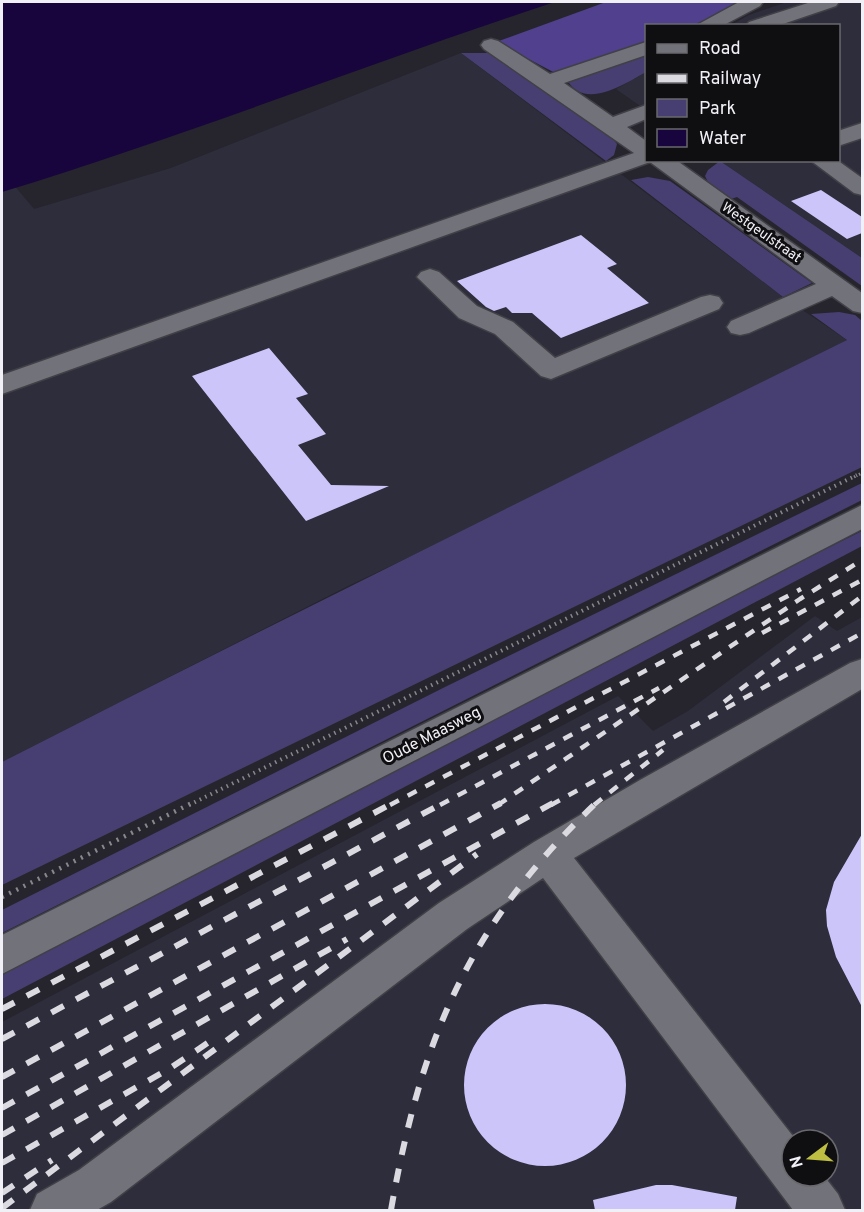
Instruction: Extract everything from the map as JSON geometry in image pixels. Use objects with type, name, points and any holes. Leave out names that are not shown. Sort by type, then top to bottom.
[{"type":"street","points":[[709,24],[753,2]]},
{"type":"street","points":[[762,24],[829,2]]},
{"type":"street","points":[[491,45],[645,150]]},
{"type":"street","points":[[548,82],[645,48]]},
{"type":"street","points":[[612,126],[645,111]]},
{"type":"street","points":[[840,138],[862,130]]},
{"type":"street","points":[[2,385],[645,156]]},
{"type":"street","name":"Westgeulstraat","points":[[663,162],[862,305]]},
{"type":"street","points":[[824,162],[862,188]]},
{"type":"street","points":[[430,277],[468,312],[504,328],[551,370],[710,303]]},
{"type":"street","points":[[740,327],[835,285]]},
{"type":"street","name":"Oude Maasweg","points":[[2,955],[862,516]]},
{"type":"street","points":[[53,1210],[100,1198],[453,916],[548,854],[653,791],[862,673]]},
{"type":"street","points":[[548,854],[780,1156]]},
{"type":"street","points":[[805,1188],[822,1210]]},
{"type":"path","points":[[2,897],[862,473]]},
{"type":"shaded area","points":[[606,2],[745,2],[703,24],[645,24],[645,47],[559,75],[496,42]]},
{"type":"shaded area","points":[[787,2],[862,2],[862,258],[721,162],[840,162],[840,24],[733,24],[749,15]]},
{"type":"shaded area","points":[[461,53],[783,297],[847,340],[482,523],[348,586],[2,762],[2,171],[34,209],[171,168]]},
{"type":"shaded area","points":[[645,73],[645,109],[616,89]]},
{"type":"shaded area","points":[[815,616],[837,631],[862,617],[862,1210],[2,1210],[2,1022],[618,696],[653,731],[688,711]]},
{"type":"green space","points":[[645,50],[645,73],[617,88],[595,94],[584,93],[575,89],[567,80]]},
{"type":"green space","points":[[461,53],[489,53],[613,139],[617,144],[614,155],[606,161]]},
{"type":"green space","points":[[721,162],[862,258],[862,286],[737,197],[728,200],[709,184],[705,176],[708,170]]},
{"type":"green space","points":[[648,177],[670,181],[812,283],[783,297],[631,180]]},
{"type":"green space","points":[[839,312],[855,315],[862,321],[862,467],[2,885],[2,762],[847,340],[811,314]]},
{"type":"green space","points":[[862,483],[862,500],[2,933],[2,910],[447,686]]},
{"type":"green space","points":[[862,531],[862,546],[2,999],[2,962],[233,842]]},
{"type":"water","points":[[2,2],[555,2],[141,147],[2,192]]},
{"type":"building","points":[[821,190],[862,217],[862,233],[847,239],[791,201]]},
{"type":"building","points":[[581,235],[617,264],[607,268],[649,303],[561,338],[532,313],[512,313],[506,307],[494,311],[486,307],[457,281]]},
{"type":"building","points":[[269,348],[308,394],[296,398],[326,434],[298,445],[331,485],[389,486],[306,521],[192,376]]},
{"type":"building","points":[[862,834],[862,1007],[836,957],[827,926],[826,910],[834,882]]},
{"type":"building","points":[[545,1004],[576,1010],[602,1028],[620,1054],[626,1085],[620,1116],[602,1142],[576,1160],[545,1166],[514,1160],[488,1142],[470,1116],[464,1085],[470,1054],[488,1028],[514,1010]]},
{"type":"building","points":[[656,1185],[672,1185],[737,1197],[735,1210],[595,1210],[593,1200]]},
{"type":"railway","points":[[501,803],[800,599],[862,560]]},
{"type":"railway","points":[[762,633],[862,580]]},
{"type":"railway","points":[[390,805],[801,589]]},
{"type":"railway","points":[[724,702],[862,596]]},
{"type":"railway","points":[[551,805],[862,633]]},
{"type":"railway","points":[[440,805],[659,688]]},
{"type":"railway","points":[[594,805],[663,750]]},
{"type":"railway","points":[[2,1009],[393,803]]},
{"type":"railway","points":[[2,1039],[443,803]]},
{"type":"railway","points":[[2,1077],[501,803]]},
{"type":"railway","points":[[2,1108],[553,803]]},
{"type":"railway","points":[[391,1210],[403,1148],[418,1091],[435,1038],[457,988],[483,940],[514,894],[552,849],[594,805]]},
{"type":"railway","points":[[2,1208],[477,854]]},
{"type":"railway","points":[[2,1135],[347,939]]},
{"type":"railway","points":[[2,1163],[169,1069],[215,1038]]},
{"type":"railway","points":[[2,1193],[52,1160]]}]
